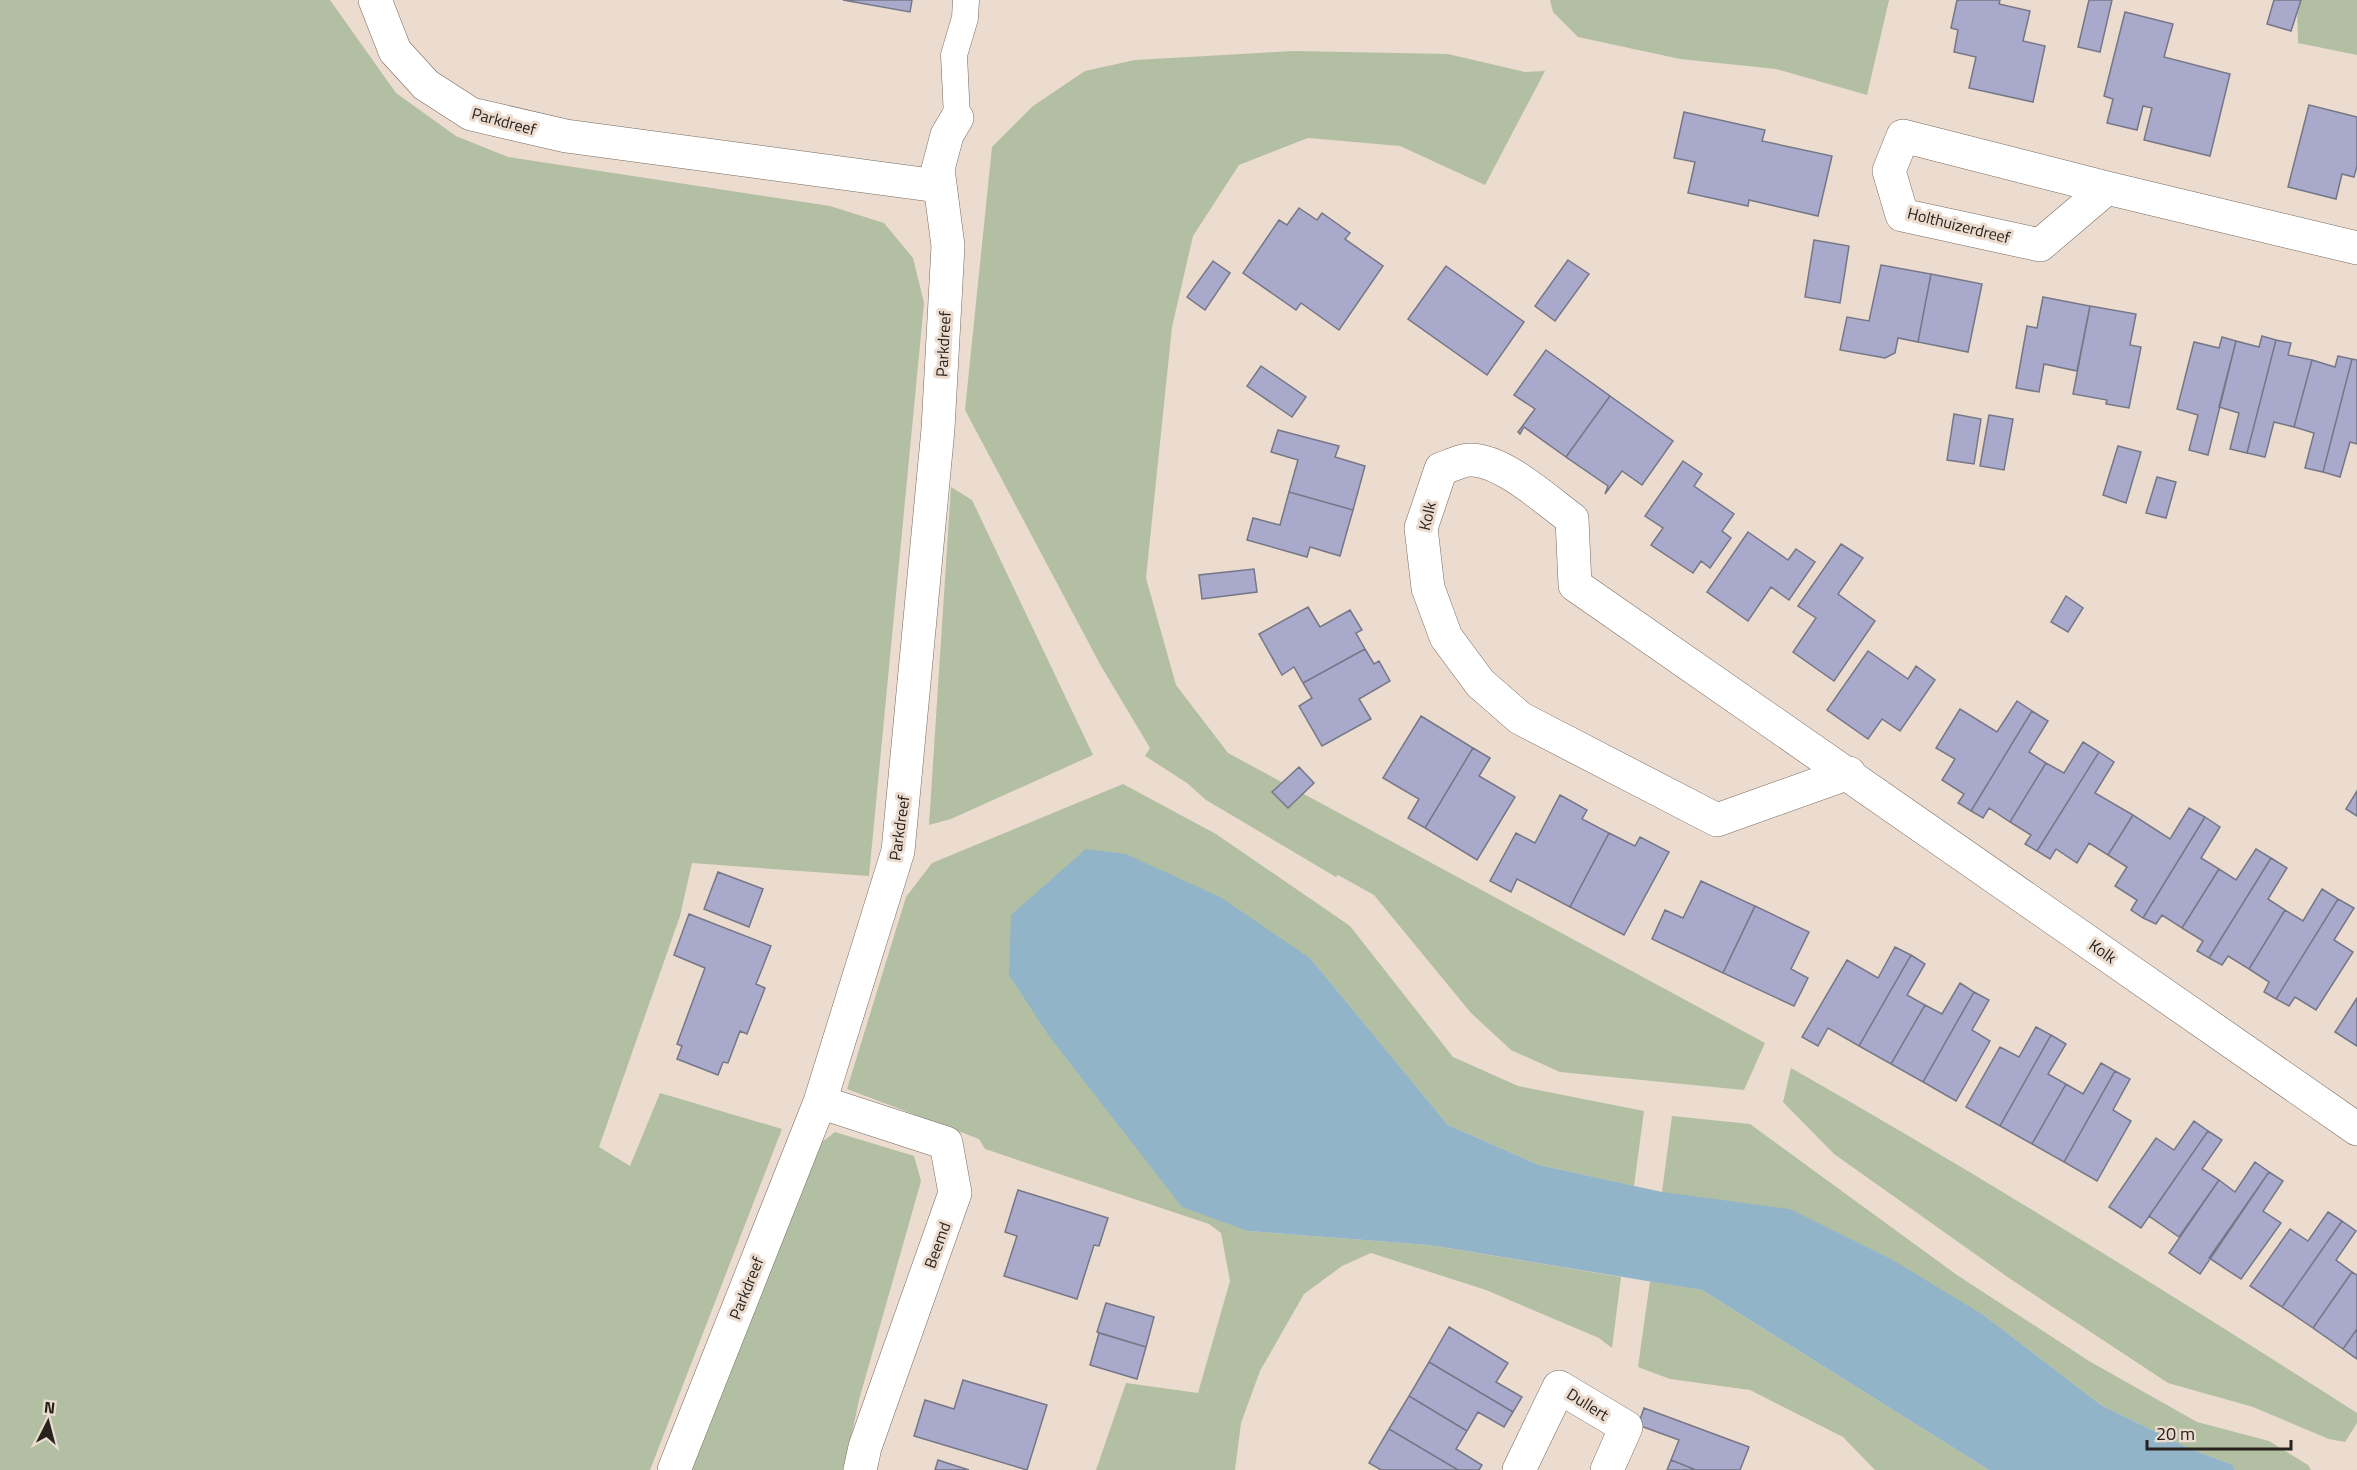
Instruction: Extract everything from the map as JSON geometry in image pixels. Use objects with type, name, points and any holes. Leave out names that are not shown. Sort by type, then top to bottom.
[{"type":"street","name":"Parkdreef","points":[[375,0],[395,51],[426,86],[471,114],[566,136],[938,186]]},
{"type":"street","name":"Parkdreef","points":[[674,1470],[819,1102],[898,851],[938,417],[948,246],[938,186],[940,154],[946,135],[957,118]]},
{"type":"street","name":"Holthuizerdreef","points":[[2106,189],[2040,244],[1902,215],[1888,171],[1903,136],[2106,189],[2357,248]]},
{"type":"street","name":"Kolk","points":[[1849,773],[1717,820],[1520,718],[1480,683],[1446,637],[1428,588],[1421,528],[1441,469],[1472,460],[1500,468],[1572,519],[1575,585],[1849,773],[2357,1129]]},
{"type":"street","name":"Beemd","points":[[819,1102],[946,1143],[955,1193],[865,1447],[860,1470]]},
{"type":"street","name":"Dullert","points":[[1519,1470],[1559,1386],[1626,1427],[1607,1470]]},
{"type":"lane","points":[[957,118],[954,55],[965,18],[966,0]]},
{"type":"green space","points":[[0,0],[330,0],[396,93],[456,136],[508,157],[830,206],[884,223],[913,258],[924,303],[869,876],[692,863],[680,916],[599,1147],[630,1166],[660,1093],[782,1129],[650,1470],[0,1470]]},
{"type":"green space","points":[[1550,0],[1889,0],[1867,95],[1776,69],[1680,59],[1578,37],[1553,12]]},
{"type":"green space","points":[[2297,0],[2357,0],[2357,55],[2298,43]]},
{"type":"green space","points":[[1294,51],[1448,54],[1525,72],[1545,71],[1485,185],[1400,146],[1308,138],[1239,165],[1193,236],[1172,327],[1146,578],[1176,685],[1228,753],[1765,1043],[1744,1090],[1560,1072],[1511,1050],[1471,1013],[1374,895],[1338,875],[1336,877],[1206,800],[1187,783],[1145,756],[1150,748],[1101,666],[965,410],[992,147],[1033,106],[1085,71],[1135,60]]},
{"type":"green space","points":[[951,487],[972,500],[1093,755],[951,819],[929,825]]},
{"type":"green space","points":[[1123,784],[1216,834],[1350,926],[1453,1057],[1518,1086],[1644,1111],[1634,1186],[1539,1165],[1448,1125],[1311,959],[1248,1231],[1429,1245],[1621,1277],[1612,1348],[1599,1338],[1486,1290],[1371,1253],[1342,1266],[1304,1294],[1260,1371],[1241,1423],[1235,1470],[1096,1470],[1126,1383],[1198,1393],[1230,1281],[1221,1233],[1209,1224],[985,1149],[979,1139],[847,1089],[906,897],[932,863]]},
{"type":"green space","points":[[1791,1068],[2076,1237],[2357,1413],[2357,1423],[2345,1442],[2329,1439],[2253,1407],[2168,1383],[2009,1278],[1834,1154],[1783,1102]]},
{"type":"green space","points":[[1672,1116],[1750,1124],[1957,1275],[2089,1361],[2197,1422],[2269,1441],[2308,1465],[2311,1470],[2235,1470],[2233,1465],[2191,1449],[2101,1405],[1985,1316],[1662,1192]]},
{"type":"green space","points":[[835,1132],[914,1156],[921,1181],[859,1400],[844,1470],[691,1470],[822,1142]]},
{"type":"green space","points":[[1650,1281],[1702,1290],[1989,1470],[1875,1470],[1843,1437],[1750,1390],[1670,1379],[1638,1367]]},
{"type":"water","points":[[1086,849],[1126,854],[1222,898],[1311,959],[1448,1125],[1539,1165],[1662,1192],[1790,1209],[1891,1259],[1985,1316],[2101,1405],[2191,1449],[2233,1465],[2235,1470],[1989,1470],[1702,1290],[1429,1245],[1248,1231],[1182,1207],[1049,1036],[1009,975],[1011,915]]},
{"type":"building","points":[[843,0],[912,0],[910,12]]},
{"type":"building","points":[[1957,0],[2000,0],[1999,4],[2030,11],[2023,41],[2045,46],[2033,102],[1969,88],[1976,57],[1954,52],[1958,30],[1951,28]]},
{"type":"building","points":[[2089,0],[2112,0],[2100,52],[2078,47]]},
{"type":"building","points":[[2274,0],[2301,0],[2291,31],[2267,24]]},
{"type":"building","points":[[2125,12],[2173,24],[2164,57],[2230,74],[2210,156],[2144,140],[2152,108],[2143,106],[2137,130],[2107,123],[2113,99],[2104,96]]},
{"type":"building","points":[[2309,105],[2357,117],[2357,166],[2354,177],[2342,174],[2336,199],[2288,187]]},
{"type":"building","points":[[1684,112],[1765,130],[1762,141],[1832,156],[1818,216],[1749,200],[1748,206],[1688,193],[1695,162],[1674,158]]},
{"type":"building","points":[[1299,208],[1317,220],[1322,213],[1350,233],[1345,239],[1383,266],[1339,330],[1301,303],[1296,310],[1243,273],[1279,220],[1287,225]]},
{"type":"building","points":[[1814,240],[1849,246],[1840,303],[1805,297]]},
{"type":"building","points":[[1568,260],[1589,274],[1555,321],[1535,306]]},
{"type":"building","points":[[1213,261],[1230,273],[1205,310],[1187,297]]},
{"type":"building","points":[[1881,265],[1931,274],[1918,342],[1898,338],[1895,353],[1885,358],[1840,350],[1847,317],[1869,321]]},
{"type":"building","points":[[1446,266],[1524,322],[1487,375],[1408,319]]},
{"type":"building","points":[[1931,274],[1982,284],[1968,352],[1918,342]]},
{"type":"building","points":[[2043,297],[2090,306],[2077,371],[2044,364],[2039,392],[2016,388],[2027,326],[2037,328]]},
{"type":"building","points":[[2090,306],[2136,314],[2130,345],[2141,347],[2129,408],[2106,404],[2107,400],[2073,394]]},
{"type":"building","points":[[2262,336],[2276,340],[2247,453],[2230,449],[2239,413],[2219,407],[2236,341],[2259,347]]},
{"type":"building","points":[[2222,337],[2236,341],[2208,455],[2189,450],[2198,415],[2177,409],[2194,342],[2219,348]]},
{"type":"building","points":[[2276,340],[2291,343],[2288,355],[2312,360],[2294,427],[2274,422],[2265,457],[2247,453]]},
{"type":"building","points":[[1546,350],[1610,396],[1566,457],[1524,427],[1520,434],[1518,432],[1535,409],[1514,395]]},
{"type":"building","points":[[2338,356],[2352,359],[2323,472],[2305,468],[2314,433],[2294,427],[2312,360],[2335,367]]},
{"type":"building","points":[[2352,359],[2357,360],[2357,444],[2350,442],[2340,477],[2323,472]]},
{"type":"building","points":[[1261,366],[1306,397],[1292,417],[1247,386]]},
{"type":"building","points":[[1610,396],[1673,441],[1642,485],[1622,471],[1605,494],[1608,486],[1566,457]]},
{"type":"building","points":[[1954,414],[1981,419],[1974,464],[1947,460]]},
{"type":"building","points":[[1989,415],[2013,419],[2004,470],[1980,466]]},
{"type":"building","points":[[1278,430],[1339,446],[1335,457],[1365,466],[1353,510],[1289,492],[1298,460],[1271,452]]},
{"type":"building","points":[[2118,446],[2141,452],[2126,503],[2103,495]]},
{"type":"building","points":[[1683,461],[1702,474],[1694,486],[1734,514],[1722,531],[1731,538],[1710,568],[1701,561],[1693,573],[1651,545],[1663,528],[1645,516]]},
{"type":"building","points":[[2157,477],[2176,482],[2166,518],[2146,513]]},
{"type":"building","points":[[1289,492],[1353,510],[1340,556],[1310,547],[1307,557],[1247,540],[1253,518],[1280,525]]},
{"type":"building","points":[[1748,532],[1788,560],[1796,549],[1815,562],[1789,600],[1771,587],[1748,621],[1707,592]]},
{"type":"building","points":[[1841,544],[1863,558],[1838,594],[1875,621],[1834,681],[1793,652],[1816,618],[1798,606]]},
{"type":"building","points":[[1254,569],[1257,592],[1202,599],[1199,575]]},
{"type":"building","points":[[2066,596],[2083,608],[2068,632],[2051,622]]},
{"type":"building","points":[[1308,607],[1320,627],[1350,610],[1362,630],[1356,633],[1365,649],[1303,683],[1294,667],[1282,675],[1259,634]]},
{"type":"building","points":[[1365,649],[1374,664],[1379,661],[1390,681],[1359,699],[1371,719],[1322,746],[1299,706],[1312,698],[1303,683]]},
{"type":"building","points":[[1868,651],[1908,679],[1916,666],[1935,680],[1900,731],[1882,719],[1868,739],[1827,710]]},
{"type":"building","points":[[2017,701],[2032,711],[1971,811],[1958,803],[1964,794],[1942,780],[1955,759],[1936,748],[1960,709],[1997,732]]},
{"type":"building","points":[[2032,711],[2048,721],[2029,752],[2046,763],[2010,822],[1989,808],[1983,818],[1971,811]]},
{"type":"building","points":[[1421,716],[1473,748],[1425,828],[1408,818],[1419,799],[1383,778]]},
{"type":"building","points":[[2083,742],[2099,752],[2037,851],[2025,844],[2031,835],[2010,822],[2046,763],[2064,773]]},
{"type":"building","points":[[1473,748],[1490,758],[1479,776],[1515,797],[1477,860],[1425,828]]},
{"type":"building","points":[[2099,752],[2114,762],[2095,793],[2133,815],[2108,855],[2089,843],[2077,863],[2056,849],[2050,859],[2037,851]]},
{"type":"building","points":[[1299,767],[1314,783],[1288,808],[1272,792]]},
{"type":"building","points":[[2357,791],[2357,816],[2346,809]]},
{"type":"building","points":[[1560,795],[1587,810],[1582,819],[1609,833],[1570,907],[1517,879],[1511,892],[1490,881],[1516,833],[1535,843]]},
{"type":"building","points":[[2189,808],[2205,817],[2143,918],[2131,910],[2137,900],[2115,886],[2127,867],[2108,855],[2133,815],[2170,839]]},
{"type":"building","points":[[2205,817],[2220,827],[2201,858],[2219,869],[2182,928],[2162,915],[2156,924],[2143,918]]},
{"type":"building","points":[[1609,833],[1635,846],[1640,837],[1669,852],[1624,935],[1570,907]]},
{"type":"building","points":[[2256,849],[2271,858],[2209,958],[2197,951],[2203,941],[2182,928],[2219,869],[2236,880]]},
{"type":"building","points":[[2271,858],[2287,868],[2268,899],[2285,910],[2249,969],[2228,956],[2222,965],[2209,958]]},
{"type":"building","points":[[718,872],[763,889],[749,927],[704,909]]},
{"type":"building","points":[[1701,881],[1755,906],[1723,973],[1652,939],[1665,910],[1683,918]]},
{"type":"building","points":[[2322,889],[2338,899],[2276,999],[2264,992],[2269,982],[2249,969],[2285,910],[2303,921]]},
{"type":"building","points":[[2338,899],[2354,908],[2334,940],[2353,952],[2316,1010],[2295,997],[2289,1006],[2276,999]]},
{"type":"building","points":[[1755,906],[1809,932],[1791,969],[1808,978],[1794,1006],[1723,973]]},
{"type":"building","points":[[689,914],[771,946],[756,984],[765,988],[747,1034],[740,1031],[728,1063],[723,1062],[718,1075],[677,1059],[682,1046],[677,1044],[705,968],[674,955]]},
{"type":"building","points":[[1895,947],[1911,955],[1859,1046],[1828,1028],[1818,1046],[1802,1037],[1847,960],[1878,978]]},
{"type":"building","points":[[1911,955],[1925,964],[1907,995],[1925,1005],[1891,1064],[1859,1046]]},
{"type":"building","points":[[1960,983],[1974,992],[1923,1082],[1891,1064],[1925,1005],[1942,1014]]},
{"type":"building","points":[[1974,992],[1989,1000],[1972,1030],[1990,1041],[1956,1101],[1923,1082]]},
{"type":"building","points":[[2357,998],[2357,1046],[2335,1032]]},
{"type":"building","points":[[2036,1027],[2051,1035],[2000,1126],[1966,1107],[2000,1047],[2019,1057]]},
{"type":"building","points":[[2051,1035],[2066,1044],[2048,1074],[2066,1084],[2032,1144],[2000,1126]]},
{"type":"building","points":[[2101,1063],[2115,1071],[2064,1162],[2032,1144],[2066,1084],[2083,1094]]},
{"type":"building","points":[[2115,1071],[2130,1079],[2113,1110],[2131,1121],[2097,1181],[2064,1162]]},
{"type":"building","points":[[2194,1121],[2208,1131],[2141,1228],[2109,1207],[2156,1138],[2174,1150]]},
{"type":"building","points":[[2208,1131],[2222,1140],[2202,1169],[2219,1180],[2179,1237],[2149,1216]]},
{"type":"building","points":[[2255,1162],[2269,1172],[2200,1274],[2169,1253],[2219,1180],[2235,1192]]},
{"type":"building","points":[[2269,1172],[2283,1181],[2263,1211],[2281,1223],[2241,1279],[2209,1258]]},
{"type":"building","points":[[1018,1190],[1108,1218],[1099,1246],[1094,1245],[1077,1299],[1004,1276],[1017,1236],[1005,1232]]},
{"type":"building","points":[[2328,1212],[2342,1221],[2282,1307],[2250,1286],[2290,1229],[2308,1241]]},
{"type":"building","points":[[2342,1221],[2356,1231],[2336,1260],[2352,1272],[2313,1328],[2282,1307]]},
{"type":"building","points":[[2352,1272],[2357,1275],[2357,1329],[2343,1349],[2313,1328]]},
{"type":"building","points":[[1106,1303],[1154,1317],[1146,1347],[1097,1332]]},
{"type":"building","points":[[1449,1327],[1508,1363],[1496,1382],[1522,1397],[1513,1412],[1429,1362]]},
{"type":"building","points":[[2357,1329],[2357,1359],[2343,1349]]},
{"type":"building","points":[[1099,1333],[1146,1347],[1137,1379],[1090,1365]]},
{"type":"building","points":[[1429,1362],[1513,1412],[1504,1427],[1478,1412],[1467,1431],[1409,1396]]},
{"type":"building","points":[[963,1380],[1047,1405],[1027,1470],[914,1436],[925,1400],[954,1409]]},
{"type":"building","points":[[1409,1396],[1467,1431],[1456,1449],[1482,1465],[1479,1470],[1458,1470],[1389,1429]]},
{"type":"building","points":[[1644,1408],[1749,1447],[1740,1470],[1696,1470],[1671,1460],[1679,1440],[1638,1425]]},
{"type":"building","points":[[1389,1429],[1458,1470],[1381,1470],[1369,1463]]},
{"type":"building","points":[[938,1460],[969,1470],[935,1470]]},
{"type":"building","points":[[1671,1460],[1696,1470],[1667,1470]]}]
